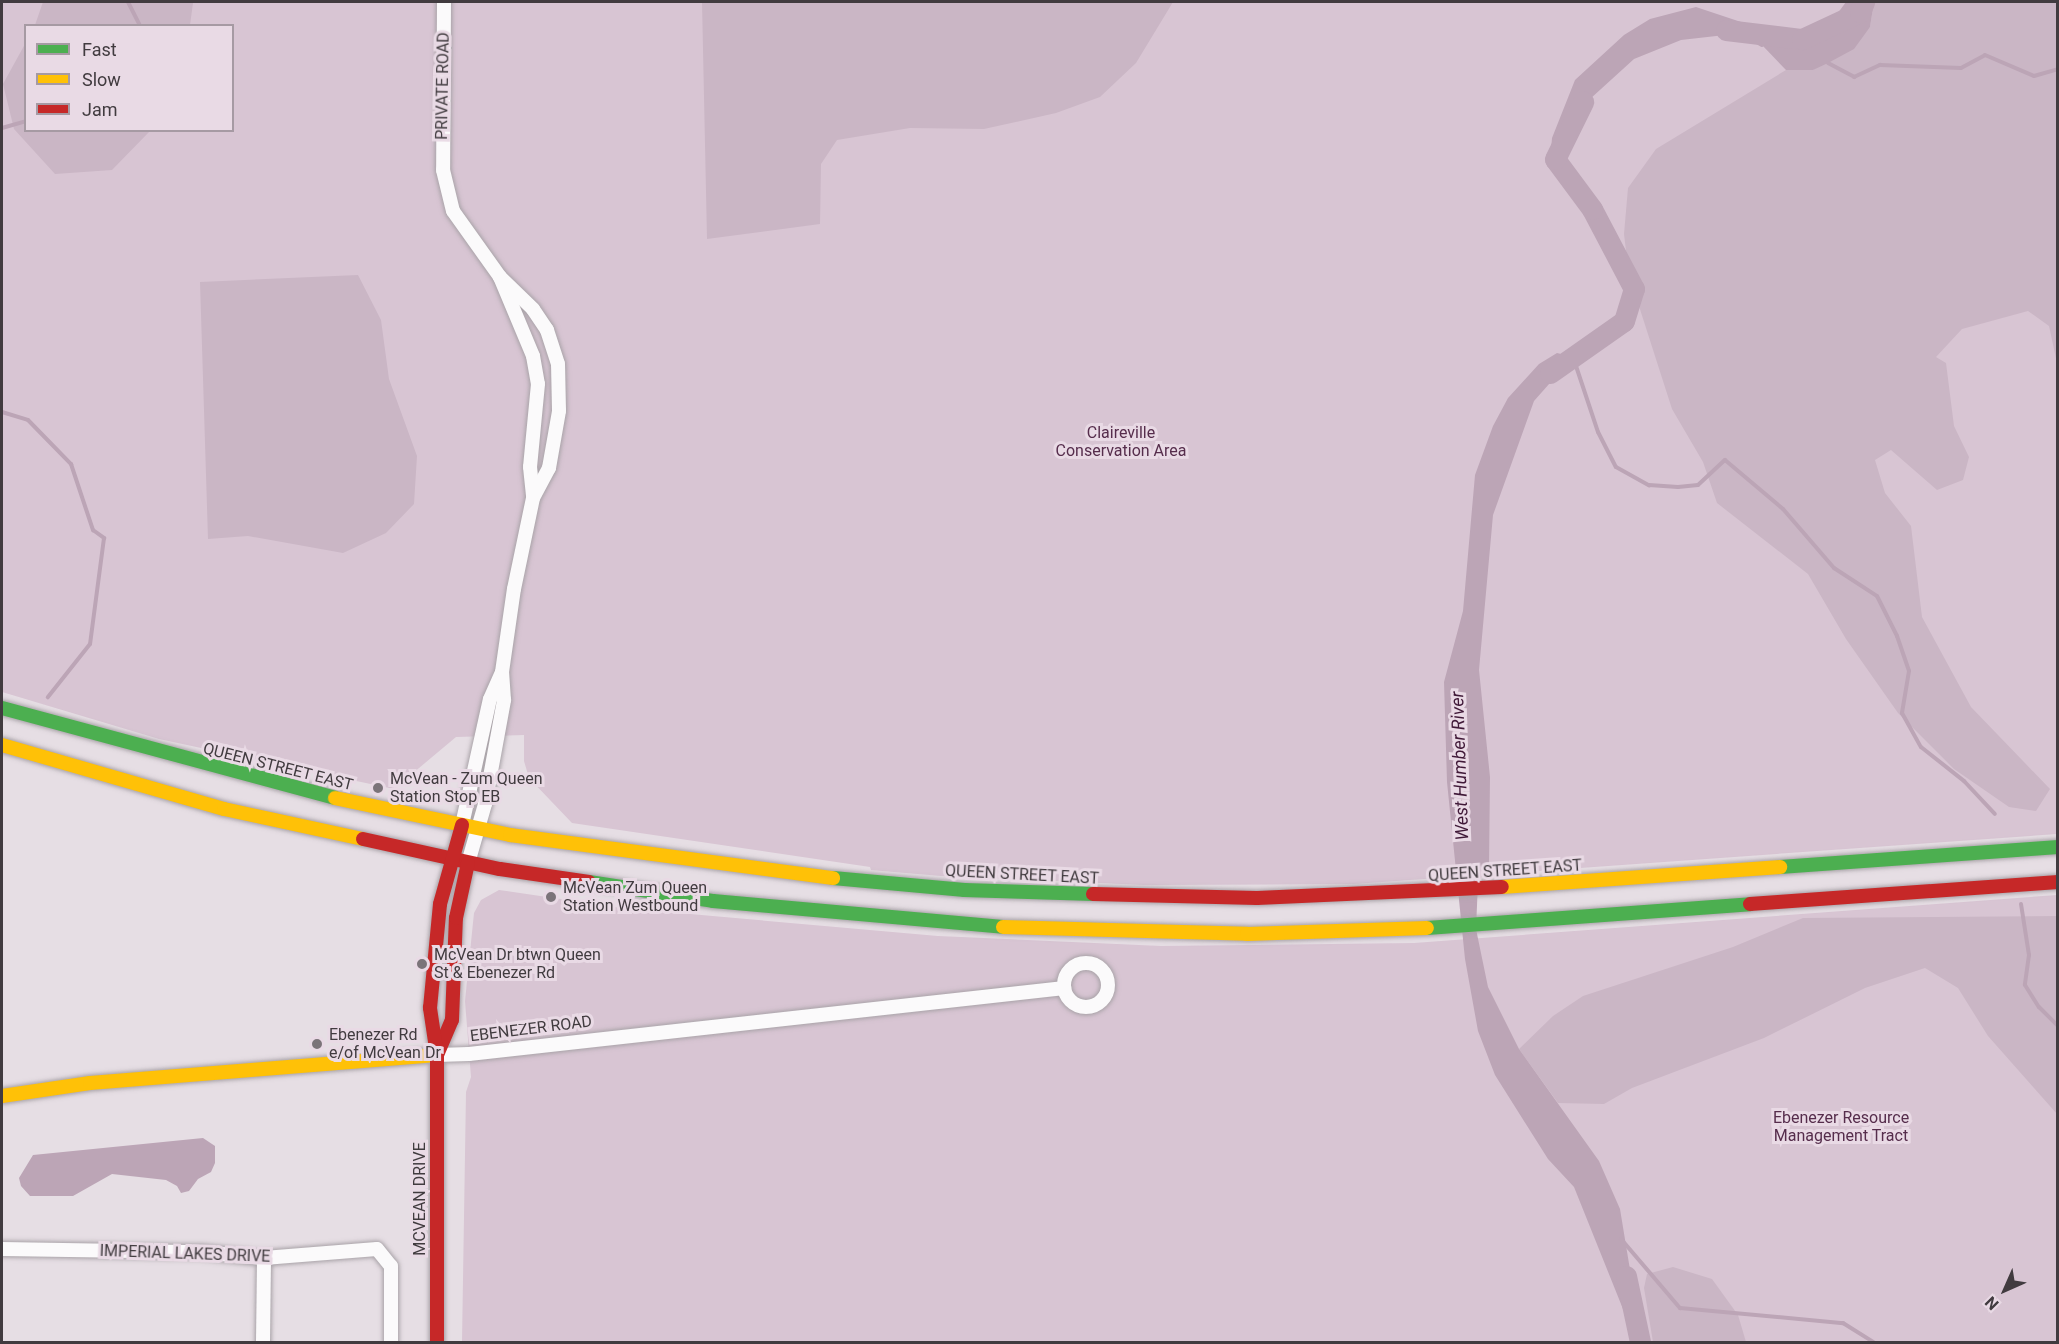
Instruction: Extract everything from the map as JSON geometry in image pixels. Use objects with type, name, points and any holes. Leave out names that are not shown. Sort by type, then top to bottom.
[{"type":"main road","name":"QUEEN STREET EAST","points":[[2,708],[258,780],[462,825],[720,866],[964,890],[1245,898],[1411,893],[2058,847]]},
{"type":"main road","points":[[2,745],[91,773],[303,829],[451,860],[724,903],[978,926],[1193,934],[1414,929],[1535,922],[2058,882]]},
{"type":"main road","name":"MCVEAN DRIVE","points":[[437,1342],[437,1055],[429,1021],[433,960],[451,860],[462,825]]},
{"type":"main road","name":"MCVEAN DRIVE","points":[[437,1055],[452,1020],[456,918],[468,863]]},
{"type":"main road","name":"EBENEZER ROAD","points":[[2,1096],[125,1079],[437,1055]]},
{"type":"street","name":"PRIVATE ROAD","points":[[444,2],[443,170],[453,211],[500,277]]},
{"type":"street","points":[[500,277],[533,309],[547,330],[558,364],[559,411],[549,468],[533,498]]},
{"type":"street","points":[[462,825],[490,699],[502,672],[533,498],[530,467],[538,384],[530,346],[500,277]]},
{"type":"street","points":[[468,863],[478,828],[504,700],[502,672]]},
{"type":"street","name":"EBENEZER ROAD","points":[[437,1055],[469,1054],[1064,988]]},
{"type":"street","name":"IMPERIAL LAKES DRIVE","points":[[2,1249],[201,1252],[264,1258],[377,1250],[391,1266],[391,1342]]},
{"type":"street","points":[[263,1342],[264,1258]]},
{"type":"green space","name":"Claireville Conservation Area","points":[[2,2],[2057,2],[2057,834],[1354,884],[1144,885],[941,876],[871,870],[870,867],[572,823],[529,778],[524,761],[524,735],[456,737],[394,789],[159,739],[2,692]]},
{"type":"green space","name":"Ebenezer Resource Management Tract","points":[[499,890],[622,908],[938,936],[1161,946],[1414,943],[2057,895],[2057,1342],[462,1342],[466,1092],[471,1077],[465,1001],[474,913],[481,900]]},
{"type":"shaded area","points":[[43,2],[193,3],[190,24],[35,24]]},
{"type":"shaded area","points":[[702,2],[1173,2],[1136,63],[1100,97],[1056,113],[984,129],[910,128],[837,140],[821,164],[820,224],[707,239]]},
{"type":"shaded area","points":[[1874,2],[2057,2],[2057,363],[2049,326],[2028,311],[1962,329],[1936,357],[1946,363],[1954,426],[1969,457],[1963,480],[1937,490],[1891,450],[1875,460],[1885,493],[1911,526],[1922,617],[1971,707],[2050,789],[2036,811],[2009,807],[1954,769],[1898,713],[1846,639],[1808,574],[1717,503],[1703,462],[1672,409],[1629,275],[1624,234],[1628,188],[1656,149],[1786,70],[1813,70],[1870,27]]},
{"type":"shaded area","points":[[24,46],[24,132],[149,132],[112,170],[55,174],[14,129],[3,84]]},
{"type":"shaded area","points":[[358,275],[381,320],[389,379],[417,456],[414,504],[386,533],[343,553],[248,536],[208,539],[200,282]]},
{"type":"shaded area","points":[[2057,916],[2057,1114],[1988,1036],[1958,988],[1925,968],[1865,988],[1764,1038],[1632,1088],[1604,1104],[1558,1103],[1519,1049],[1553,1016],[1583,996],[1733,947],[1803,918]]},
{"type":"shaded area","points":[[1673,1267],[1712,1279],[1738,1315],[1746,1342],[1653,1342],[1644,1288],[1647,1274]]},
{"type":"water","points":[[1846,2],[1874,2],[1870,27],[1854,49],[1828,63],[1813,70],[1786,70],[1762,45],[1799,41],[1829,25]]},
{"type":"water","points":[[1696,7],[1741,22],[1757,34],[1755,41],[1725,35],[1681,40],[1634,59],[1590,99],[1569,130],[1556,170],[1550,163],[1552,138],[1575,80],[1624,35],[1650,19]]},
{"type":"water","points":[[1557,353],[1573,357],[1534,401],[1493,515],[1479,670],[1490,777],[1489,867],[1478,882],[1476,929],[1488,987],[1519,1049],[1599,1161],[1620,1209],[1634,1294],[1627,1319],[1574,1187],[1548,1159],[1495,1075],[1478,1031],[1465,959],[1447,782],[1444,682],[1463,611],[1475,475],[1493,426],[1508,398],[1539,364]]},
{"type":"water","points":[[203,1138],[215,1146],[215,1163],[211,1172],[198,1179],[189,1191],[181,1193],[177,1186],[166,1180],[112,1174],[73,1196],[30,1196],[21,1186],[19,1178],[33,1155]]},
{"type":"waterway","points":[[128,2],[139,24]]},
{"type":"waterway","name":"West Humber River","points":[[1726,30],[1802,39],[1860,12],[1864,2]]},
{"type":"waterway","points":[[1755,41],[1762,45]]},
{"type":"waterway","points":[[1828,63],[1854,77],[1880,65],[1961,68],[1985,55],[2034,76],[2058,69]]},
{"type":"waterway","name":"West Humber River","points":[[1550,373],[1624,321],[1634,289],[1592,209],[1555,159],[1583,102]]},
{"type":"waterway","points":[[2,128],[24,122]]},
{"type":"waterway","points":[[1573,357],[1598,432],[1616,467],[1649,485],[1678,487],[1698,485],[1725,460],[1783,509],[1834,568],[1877,596],[1897,636],[1909,671],[1902,713],[1921,747],[1964,781],[1995,814]]},
{"type":"waterway","points":[[2,412],[28,420],[71,464],[93,530],[104,538],[90,644],[48,697]]},
{"type":"waterway","points":[[2021,904],[2029,955],[2025,985],[2039,1007],[2058,1026]]},
{"type":"waterway","points":[[1621,1239],[1680,1308],[1843,1323],[1873,1342]]},
{"type":"waterway","name":"West Humber River","points":[[1626,1276],[1640,1342]]},
{"type":"traffic: fast","points":[[2,708],[335,798]]},
{"type":"traffic: fast","points":[[1780,867],[2058,847]]},
{"type":"traffic: fast","points":[[833,878],[964,890],[1093,894]]},
{"type":"traffic: fast","points":[[589,882],[713,901],[1003,927]]},
{"type":"traffic: fast","points":[[1427,928],[1750,904]]},
{"type":"traffic: slow","points":[[2,745],[224,809],[363,839]]},
{"type":"traffic: slow","points":[[335,798],[510,835],[833,878]]},
{"type":"traffic: slow","points":[[1502,887],[1780,867]]},
{"type":"traffic: slow","points":[[1003,927],[1247,934],[1427,928]]},
{"type":"traffic: slow","points":[[2,1096],[90,1083],[437,1055]]},
{"type":"traffic: jam","points":[[437,1342],[437,1055],[430,1008],[440,904],[462,825]]},
{"type":"traffic: jam","points":[[363,839],[500,869],[589,882]]},
{"type":"traffic: jam","points":[[437,1055],[452,1020],[456,918],[468,863]]},
{"type":"traffic: jam","points":[[1750,904],[2058,882]]},
{"type":"traffic: jam","points":[[1093,894],[1257,898],[1502,887]]},
{"type":"place","name":"McVean - Zum Queen Station Stop EB","points":[[378,788]]},
{"type":"place","name":"McVean Zum Queen Station Westbound","points":[[551,897]]},
{"type":"place","name":"McVean Dr btwn Queen St & Ebenezer Rd","points":[[422,964]]},
{"type":"place","name":"Ebenezer Rd e/of McVean Dr","points":[[317,1044]]}]
